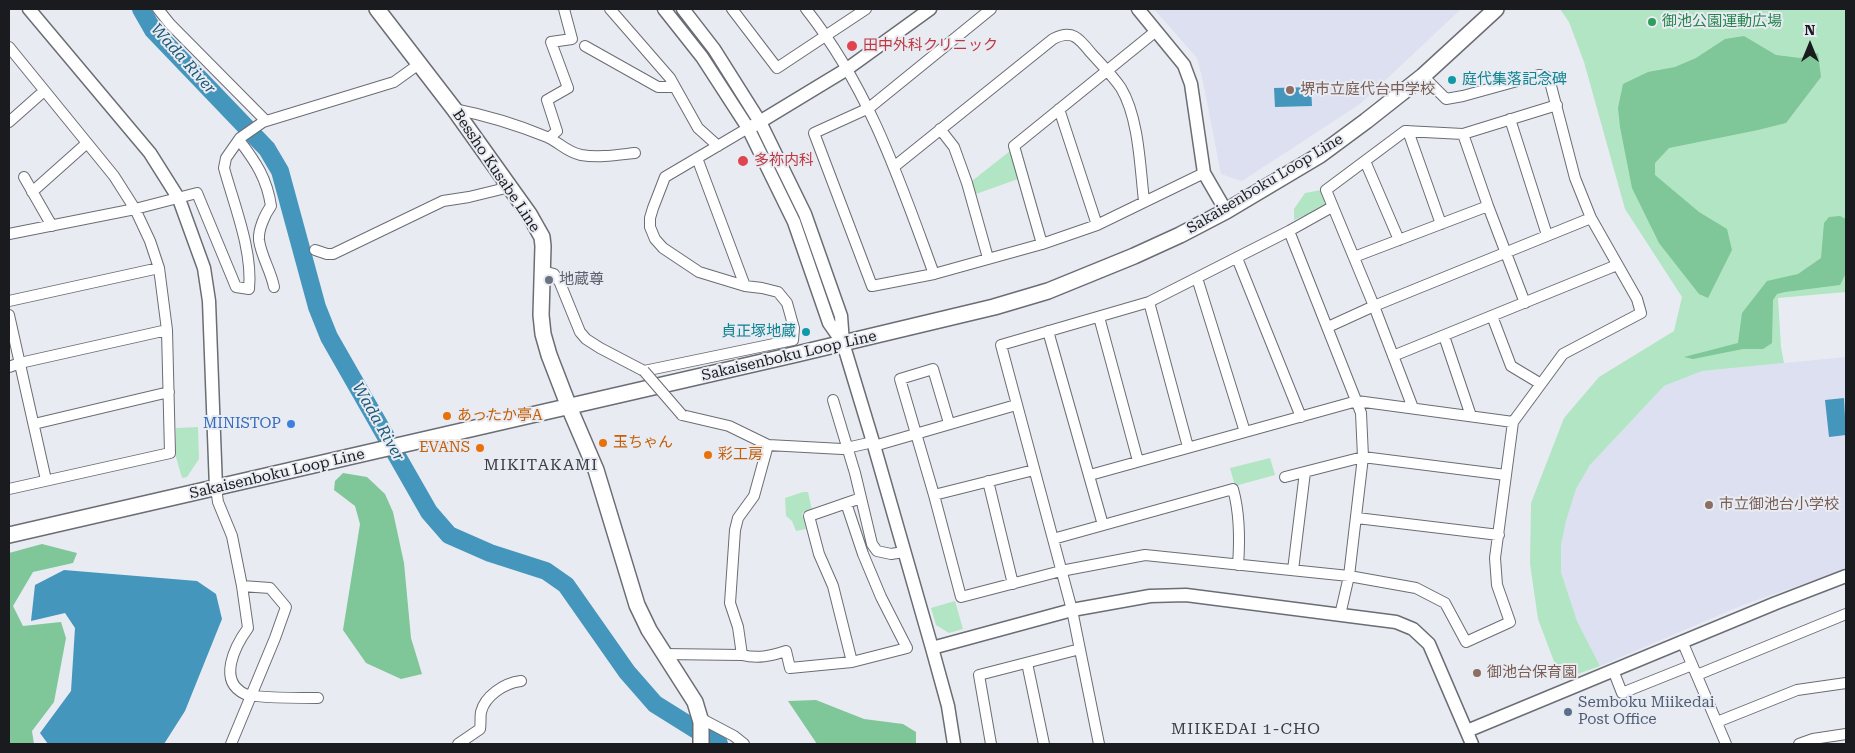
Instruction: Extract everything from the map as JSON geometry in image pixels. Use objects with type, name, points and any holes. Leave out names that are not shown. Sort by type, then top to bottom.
[{"type":"main road","name":"Bessho Kusabe Line","points":[[378,9],[454,109],[529,214],[542,237],[541,315],[549,355],[596,470],[637,605],[663,654],[695,702],[700,720],[701,744]]},
{"type":"main road","name":"Sakaisenboku Loop Line","points":[[9,535],[843,343],[994,307],[1048,291],[1134,256],[1226,211],[1320,155],[1366,122],[1423,76],[1496,9]]},
{"type":"street","points":[[29,9],[150,153],[179,199],[204,268],[208,301],[216,488],[218,502],[232,536],[248,628],[238,642],[230,664],[230,676],[235,687],[246,695],[318,698]]},
{"type":"street","points":[[158,9],[170,24],[265,121]]},
{"type":"street","points":[[549,138],[557,131],[548,100],[568,88],[551,42],[572,39],[564,9]]},
{"type":"street","points":[[610,9],[670,78],[698,128],[718,146]]},
{"type":"street","points":[[664,9],[702,57],[748,128],[794,222],[829,323],[843,343]]},
{"type":"street","points":[[683,9],[714,49],[760,122],[805,214],[841,316],[843,343],[932,648],[948,706],[954,744]]},
{"type":"street","points":[[732,9],[777,68],[866,9]]},
{"type":"street","points":[[806,9],[827,35],[869,108],[895,166],[934,274]]},
{"type":"street","points":[[644,370],[793,340],[794,328],[787,303],[778,292],[745,286],[699,272],[663,248],[653,235],[650,218],[665,177],[847,69],[930,9]]},
{"type":"street","points":[[991,9],[869,108],[814,133],[872,286],[934,274],[1042,244],[1097,225],[1204,173]]},
{"type":"street","points":[[1138,9],[1184,65],[1191,84],[1204,173],[1226,211]]},
{"type":"street","points":[[1042,244],[1014,146],[1156,31]]},
{"type":"street","points":[[895,166],[1053,39],[1062,34],[1071,35],[1081,41],[1121,89],[1134,122],[1144,201]]},
{"type":"street","points":[[585,46],[658,87],[675,87]]},
{"type":"street","points":[[9,47],[114,176],[135,209],[150,241],[159,268],[167,330],[170,453],[9,490]]},
{"type":"street","points":[[9,234],[135,209],[197,193],[236,287],[250,289],[251,276],[246,247],[224,168],[226,158],[240,139],[265,121],[394,82],[419,64]]},
{"type":"street","points":[[949,423],[933,369],[900,379],[961,597],[1061,571],[1146,555],[1349,576],[1416,588],[1445,603],[1466,642],[1510,622],[1497,585],[1495,558],[1500,535],[1513,422],[1563,354],[1641,313],[1637,299],[1591,218],[1575,178],[1549,78],[1539,75],[1446,99],[1423,76]]},
{"type":"street","points":[[9,122],[44,91]]},
{"type":"street","points":[[1413,408],[1374,306],[1326,190],[1405,131],[1463,134],[1557,105]]},
{"type":"street","points":[[454,109],[476,114],[549,138],[564,150],[579,155],[597,157],[634,153]]},
{"type":"street","points":[[1059,109],[1097,225]]},
{"type":"street","points":[[1510,119],[1548,235]]},
{"type":"street","points":[[940,129],[954,147],[988,258]]},
{"type":"street","points":[[1408,131],[1441,224]]},
{"type":"street","points":[[1463,134],[1505,253],[1525,302]]},
{"type":"street","points":[[240,139],[263,176],[269,192],[272,206],[268,210],[261,227],[259,239],[274,287]]},
{"type":"street","points":[[32,192],[87,143]]},
{"type":"street","points":[[696,158],[745,286]]},
{"type":"street","points":[[1365,161],[1399,240]]},
{"type":"street","points":[[24,177],[52,226]]},
{"type":"street","points":[[315,250],[333,254],[443,201],[510,187]]},
{"type":"street","points":[[1354,257],[1488,206]]},
{"type":"street","points":[[1099,744],[1072,610],[1001,345],[1149,302],[1332,207]]},
{"type":"street","points":[[1328,327],[1374,306],[1591,218]]},
{"type":"street","points":[[1289,231],[1361,413],[1364,457],[1349,576],[1340,615]]},
{"type":"street","points":[[1237,258],[1300,417]]},
{"type":"street","points":[[1393,356],[1617,265]]},
{"type":"street","points":[[9,301],[159,268]]},
{"type":"street","points":[[543,271],[554,274],[560,283],[580,332],[586,339],[644,370],[682,415],[729,426],[768,445],[847,448],[874,444],[916,435],[949,423],[1016,404]]},
{"type":"street","points":[[1197,278],[1245,432]]},
{"type":"street","points":[[1149,302],[1188,448]]},
{"type":"street","points":[[9,314],[46,480]]},
{"type":"street","points":[[1492,316],[1511,366],[1541,384]]},
{"type":"street","points":[[1098,317],[1138,461]]},
{"type":"street","points":[[9,367],[167,330]]},
{"type":"street","points":[[1048,331],[1103,525]]},
{"type":"street","points":[[1444,336],[1471,416]]},
{"type":"street","points":[[34,424],[169,392]]},
{"type":"street","points":[[833,400],[874,548],[877,551],[891,554],[904,552]]},
{"type":"street","points":[[1090,475],[1357,401],[1513,422]]},
{"type":"street","points":[[742,655],[738,627],[730,603],[735,530],[738,518],[754,496],[768,445]]},
{"type":"street","points":[[1285,477],[1364,457],[1506,475]]},
{"type":"street","points":[[934,495],[1034,470]]},
{"type":"street","points":[[1293,570],[1305,472]]},
{"type":"street","points":[[988,482],[1013,584]]},
{"type":"street","points":[[1053,539],[1233,489],[1237,506],[1239,531],[1238,565]]},
{"type":"street","points":[[852,662],[834,586],[819,554],[809,516],[861,498]]},
{"type":"street","points":[[663,654],[742,655],[764,658],[786,651],[790,668],[852,662],[907,648],[881,597],[863,554],[846,503]]},
{"type":"street","points":[[1357,518],[1500,535]]},
{"type":"street","points":[[1467,731],[1682,641],[1846,576]]},
{"type":"street","points":[[231,744],[286,608],[270,588],[242,586]]},
{"type":"street","points":[[932,648],[1072,610],[1150,596],[1186,595],[1396,622],[1413,628],[1429,644],[1472,744]]},
{"type":"street","points":[[1697,675],[1846,614]]},
{"type":"street","points":[[1682,641],[1726,744]]},
{"type":"street","points":[[990,744],[979,675],[1080,649]]},
{"type":"street","points":[[1027,663],[1044,744]]},
{"type":"street","points":[[1613,670],[1622,693],[1692,665]]},
{"type":"street","points":[[458,744],[480,729],[481,712],[488,697],[508,685],[520,681]]},
{"type":"street","points":[[1717,722],[1797,690],[1846,682]]},
{"type":"street","points":[[700,720],[734,736],[744,744]]},
{"type":"street","points":[[1799,744],[1846,734]]},
{"type":"shaded area","name":"堺市立庭代台中学校","points":[[1154,9],[1461,9],[1360,104],[1242,181],[1221,174],[1197,58]]},
{"type":"shaded area","name":"市立御池台小学校","points":[[1846,357],[1846,569],[1743,605],[1600,666],[1577,621],[1561,572],[1561,545],[1566,521],[1576,489],[1590,465],[1664,386],[1702,371]]},
{"type":"green space","points":[[1560,9],[1846,9],[1846,292],[1778,298],[1781,347],[1784,363],[1702,371],[1664,386],[1590,465],[1576,489],[1566,521],[1561,545],[1561,572],[1577,621],[1600,666],[1561,680],[1538,619],[1530,564],[1531,503],[1564,418],[1599,377],[1674,331],[1682,297],[1625,209],[1584,62],[1569,22]]},
{"type":"green space","points":[[1744,36],[1776,55],[1800,58],[1818,53],[1821,77],[1786,123],[1669,148],[1655,163],[1655,175],[1699,212],[1727,229],[1732,250],[1708,298],[1699,294],[1659,243],[1632,188],[1618,108],[1623,84],[1648,72],[1675,67],[1696,58],[1725,39]]},
{"type":"green space","points":[[1010,151],[1018,179],[976,194],[972,181]]},
{"type":"green space","points":[[1321,190],[1325,205],[1294,220],[1294,209],[1305,193]]},
{"type":"green space","points":[[1840,216],[1846,219],[1846,273],[1840,285],[1777,294],[1773,300],[1772,343],[1763,349],[1743,349],[1693,359],[1684,357],[1738,343],[1742,313],[1767,281],[1798,274],[1821,258],[1824,223],[1829,217]]},
{"type":"green space","points":[[198,427],[199,459],[187,477],[182,478],[176,457],[176,428]]},
{"type":"green space","points":[[1270,458],[1275,475],[1235,486],[1230,468]]},
{"type":"green space","points":[[343,473],[367,477],[385,494],[393,512],[404,563],[411,638],[422,674],[401,679],[366,663],[343,630],[360,524],[355,506],[334,490],[335,481]]},
{"type":"green space","points":[[808,492],[812,510],[802,513],[806,529],[796,531],[792,521],[786,516],[785,498]]},
{"type":"green space","points":[[42,544],[77,553],[73,563],[33,572],[13,606],[23,626],[61,622],[66,638],[54,702],[32,731],[34,744],[9,744],[9,553]]},
{"type":"green space","points":[[955,601],[963,629],[949,633],[936,625],[931,608]]},
{"type":"green space","points":[[816,700],[864,719],[903,724],[916,732],[916,744],[817,744],[788,701]]},
{"type":"water","points":[[1311,87],[1312,106],[1275,107],[1274,88]]},
{"type":"water","points":[[1844,398],[1846,435],[1829,437],[1825,400]]},
{"type":"water","points":[[64,570],[197,581],[216,594],[222,619],[185,711],[164,744],[48,744],[40,733],[71,691],[75,628],[65,613],[31,621],[35,585]]},
{"type":"waterway","name":"Wada River","points":[[141,9],[153,30],[267,149],[280,171],[317,307],[329,337],[429,512],[449,535],[490,553],[546,571],[566,585],[627,672],[655,704],[719,744]]},
{"type":"place","name":"御池公園運動広場","points":[[1652,22]]},
{"type":"place","name":"田中外科クリニック","points":[[852,46]]},
{"type":"place","name":"庭代集落記念碑","points":[[1452,80]]},
{"type":"place","name":"堺市立庭代台中学校","points":[[1290,90]]},
{"type":"place","name":"多祢内科","points":[[743,161]]},
{"type":"place","name":"地蔵尊","points":[[549,280]]},
{"type":"place","name":"貞正塚地蔵","points":[[806,332]]},
{"type":"place","name":"あったか亭A","points":[[447,416]]},
{"type":"place","name":"MINISTOP","points":[[291,424]]},
{"type":"place","name":"玉ちゃん","points":[[603,443]]},
{"type":"place","name":"EVANS","points":[[480,448]]},
{"type":"place","name":"彩工房","points":[[708,455]]},
{"type":"place","name":"市立御池台小学校","points":[[1709,505]]},
{"type":"place","name":"御池台保育園","points":[[1477,673]]},
{"type":"place","name":"Semboku Miikedai Post Office","points":[[1568,712]]},
{"type":"district","name":"MIKITAKAMI","points":[[541,465]]},
{"type":"district","name":"MIIKEDAI 1-CHO","points":[[1246,729]]}]
